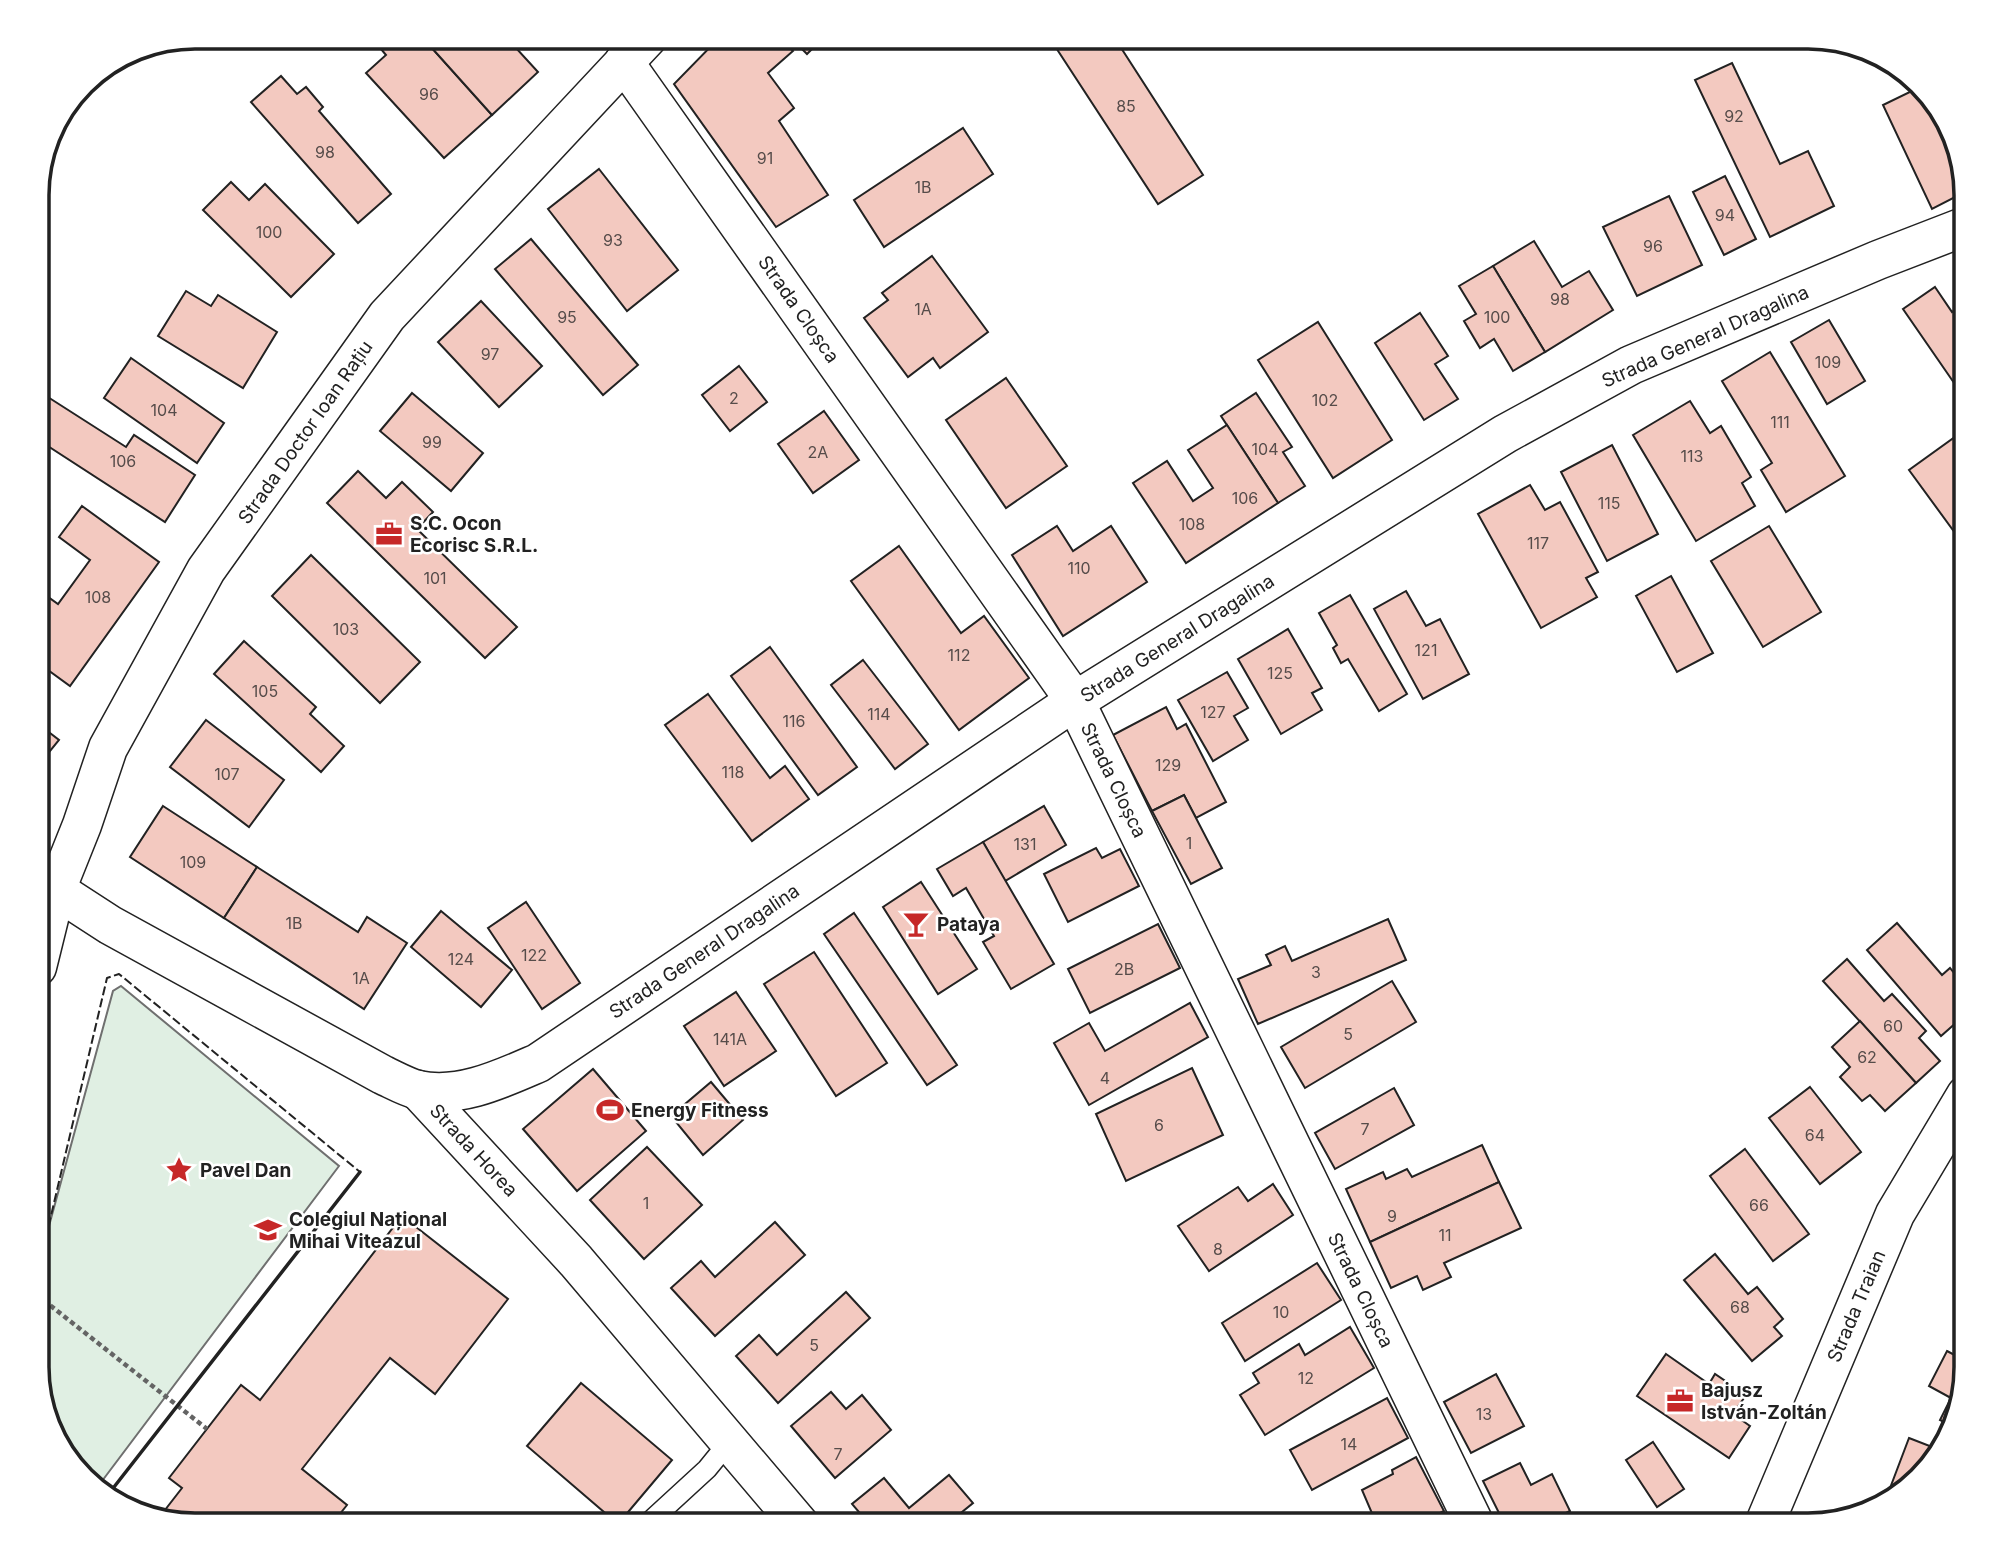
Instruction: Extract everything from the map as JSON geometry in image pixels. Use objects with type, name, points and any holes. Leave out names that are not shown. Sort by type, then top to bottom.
[{"type":"main road","name":"Strada Cloșca","points":[[636,49],[1075,701],[1469,1513]]},
{"type":"main road","name":"Strada Doctor Ioan Rațiu","points":[[49,879],[82,825],[108,748],[206,570],[387,316],[636,49]]},
{"type":"main road","name":"Strada General Dragalina","points":[[418,1090],[457,1091],[492,1083],[538,1063],[1075,701],[1505,434],[1631,365],[1842,275],[1954,231]]},
{"type":"main road","name":"Strada Horea","points":[[49,886],[135,939],[383,1075],[418,1090],[576,1261],[790,1513]]},
{"type":"main road","name":"Strada Traian","points":[[1769,1513],[1895,1214],[1954,1115]]},
{"type":"lane","points":[[659,1513],[707,1469],[730,1442]]},
{"type":"path","points":[[49,1304],[207,1429]]},
{"type":"green space","points":[[121,986],[339,1166],[103,1480],[85,1463],[69,1440],[60,1423],[52,1395],[49,1376],[49,1226],[113,991]]},
{"type":"building","points":[[381,49],[433,49],[492,115],[444,158],[366,73],[386,55]]},
{"type":"building","points":[[433,49],[517,49],[538,72],[492,115]]},
{"type":"building","points":[[708,49],[791,49],[793,51],[768,73],[794,108],[779,121],[828,195],[776,227],[674,84]]},
{"type":"building","points":[[1057,49],[1122,49],[1203,175],[1158,204]]},
{"type":"building","points":[[1732,63],[1780,164],[1808,151],[1834,206],[1770,237],[1695,80]]},
{"type":"building","points":[[281,76],[297,94],[306,87],[323,107],[319,111],[391,194],[358,223],[251,102]]},
{"type":"building","points":[[1911,92],[1924,106],[1943,139],[1953,176],[1954,198],[1932,209],[1883,105]]},
{"type":"building","points":[[963,128],[993,174],[884,247],[854,200]]},
{"type":"building","points":[[599,169],[678,270],[627,311],[548,209]]},
{"type":"building","points":[[1725,176],[1756,239],[1724,255],[1693,192]]},
{"type":"building","points":[[231,182],[249,200],[265,184],[334,254],[291,297],[203,210]]},
{"type":"building","points":[[1669,196],[1702,265],[1637,296],[1603,227]]},
{"type":"building","points":[[531,239],[638,365],[603,395],[495,269]]},
{"type":"building","points":[[1534,241],[1562,287],[1589,271],[1613,310],[1545,352],[1493,266]]},
{"type":"building","points":[[932,256],[988,332],[940,368],[933,358],[908,377],[864,318],[888,300],[882,293]]},
{"type":"building","points":[[1493,266],[1545,352],[1513,371],[1494,339],[1480,348],[1464,321],[1476,314],[1459,286]]},
{"type":"building","points":[[1935,287],[1952,312],[1954,311],[1954,383],[1903,309]]},
{"type":"building","points":[[186,291],[211,306],[218,295],[277,332],[243,388],[158,336]]},
{"type":"building","points":[[481,301],[542,366],[499,407],[438,342]]},
{"type":"building","points":[[1420,313],[1448,356],[1435,364],[1458,399],[1424,420],[1375,343]]},
{"type":"building","points":[[1829,320],[1865,381],[1827,404],[1791,342]]},
{"type":"building","points":[[1318,322],[1392,440],[1333,478],[1258,360]]},
{"type":"building","points":[[1770,352],[1845,476],[1786,512],[1761,470],[1772,463],[1722,381]]},
{"type":"building","points":[[131,358],[224,423],[197,463],[104,398]]},
{"type":"building","points":[[739,366],[767,402],[730,431],[702,395]]},
{"type":"building","points":[[1006,378],[1067,466],[1006,508],[946,420]]},
{"type":"building","points":[[412,393],[483,453],[451,491],[380,431]]},
{"type":"building","points":[[1256,393],[1292,447],[1283,452],[1305,486],[1278,503],[1221,416]]},
{"type":"building","points":[[49,398],[126,447],[134,435],[195,475],[165,522],[49,447]]},
{"type":"building","points":[[1690,401],[1710,433],[1721,426],[1751,477],[1742,483],[1755,506],[1696,541],[1633,435]]},
{"type":"building","points":[[824,411],[859,460],[813,493],[778,444]]},
{"type":"building","points":[[1227,425],[1278,503],[1186,563],[1133,483],[1167,461],[1193,501],[1213,488],[1188,450]]},
{"type":"building","points":[[1954,438],[1954,532],[1909,470]]},
{"type":"building","points":[[1612,445],[1658,534],[1607,561],[1561,472]]},
{"type":"building","points":[[358,471],[386,498],[402,482],[433,512],[417,529],[517,627],[485,658],[327,503]]},
{"type":"building","points":[[1530,485],[1545,510],[1560,502],[1598,572],[1586,578],[1597,597],[1541,628],[1478,514]]},
{"type":"building","points":[[82,506],[159,562],[70,686],[49,671],[49,598],[58,604],[90,560],[59,537]]},
{"type":"building","points":[[1057,526],[1073,551],[1111,526],[1147,582],[1063,636],[1012,555]]},
{"type":"building","points":[[1769,526],[1821,612],[1763,647],[1711,561]]},
{"type":"building","points":[[899,546],[961,633],[984,616],[1029,678],[959,730],[851,581]]},
{"type":"building","points":[[311,555],[420,662],[380,703],[272,596]]},
{"type":"building","points":[[1671,576],[1713,653],[1677,672],[1636,596]]},
{"type":"building","points":[[1406,591],[1426,626],[1440,619],[1469,674],[1423,699],[1374,609]]},
{"type":"building","points":[[1350,595],[1407,694],[1379,711],[1348,659],[1341,663],[1333,648],[1337,645],[1319,613]]},
{"type":"building","points":[[1288,629],[1322,688],[1312,693],[1322,710],[1281,734],[1238,659]]},
{"type":"building","points":[[244,641],[316,707],[310,714],[344,746],[321,772],[214,674]]},
{"type":"building","points":[[770,647],[857,767],[818,795],[731,676]]},
{"type":"building","points":[[863,660],[928,744],[895,769],[831,685]]},
{"type":"building","points":[[1227,672],[1248,708],[1234,716],[1248,740],[1213,761],[1178,700]]},
{"type":"building","points":[[708,694],[770,778],[785,766],[809,799],[752,841],[665,725]]},
{"type":"building","points":[[1166,707],[1177,729],[1186,724],[1226,802],[1196,818],[1184,795],[1152,811],[1113,735]]},
{"type":"building","points":[[206,720],[284,780],[249,827],[170,767]]},
{"type":"building","points":[[49,732],[59,740],[49,752]]},
{"type":"building","points":[[1184,795],[1222,868],[1191,884],[1152,811]]},
{"type":"building","points":[[163,806],[257,867],[224,918],[130,857]]},
{"type":"building","points":[[1044,806],[1066,845],[1005,881],[983,842]]},
{"type":"building","points":[[983,842],[1054,964],[1011,989],[983,942],[994,936],[966,888],[953,896],[937,869]]},
{"type":"building","points":[[1096,848],[1102,858],[1120,849],[1139,886],[1068,922],[1044,874]]},
{"type":"building","points":[[257,867],[358,932],[367,917],[407,943],[364,1009],[224,918]]},
{"type":"building","points":[[921,882],[977,969],[938,994],[883,907]]},
{"type":"building","points":[[526,902],[580,983],[542,1009],[488,928]]},
{"type":"building","points":[[441,911],[512,970],[481,1007],[411,947]]},
{"type":"building","points":[[854,913],[957,1065],[927,1085],[824,934]]},
{"type":"building","points":[[1388,919],[1406,960],[1258,1024],[1238,979],[1271,965],[1266,955],[1285,946],[1292,961]]},
{"type":"building","points":[[1897,923],[1942,975],[1950,968],[1954,973],[1954,1025],[1941,1036],[1867,950]]},
{"type":"building","points":[[1158,924],[1180,968],[1090,1013],[1068,969]]},
{"type":"building","points":[[814,952],[887,1063],[836,1096],[764,984]]},
{"type":"building","points":[[1847,959],[1884,1001],[1892,994],[1926,1031],[1919,1038],[1940,1061],[1916,1083],[1823,981]]},
{"type":"building","points":[[1392,981],[1416,1022],[1305,1088],[1281,1047]]},
{"type":"building","points":[[736,992],[776,1051],[724,1086],[684,1026]]},
{"type":"building","points":[[1190,1003],[1208,1037],[1089,1105],[1054,1043],[1089,1023],[1105,1051]]},
{"type":"building","points":[[1860,1021],[1916,1083],[1885,1111],[1870,1095],[1862,1101],[1840,1077],[1850,1067],[1832,1047]]},
{"type":"building","points":[[1192,1068],[1223,1135],[1126,1181],[1096,1114]]},
{"type":"building","points":[[593,1069],[646,1131],[577,1191],[523,1129]]},
{"type":"building","points":[[711,1082],[743,1120],[703,1155],[671,1116]]},
{"type":"building","points":[[1810,1087],[1861,1152],[1820,1184],[1769,1118]]},
{"type":"building","points":[[1394,1088],[1414,1125],[1335,1169],[1315,1133]]},
{"type":"building","points":[[1482,1145],[1499,1182],[1370,1242],[1346,1189],[1383,1172],[1386,1179],[1407,1169],[1412,1177]]},
{"type":"building","points":[[647,1147],[702,1205],[644,1259],[590,1200]]},
{"type":"building","points":[[1745,1149],[1809,1234],[1773,1261],[1710,1176]]},
{"type":"building","points":[[1499,1182],[1521,1228],[1444,1263],[1451,1277],[1423,1290],[1417,1276],[1391,1288],[1370,1242]]},
{"type":"building","points":[[1273,1184],[1293,1215],[1209,1271],[1178,1226],[1238,1187],[1248,1201]]},
{"type":"building","points":[[402,1216],[508,1299],[435,1394],[390,1358],[302,1469],[347,1505],[341,1513],[195,1513],[165,1510],[182,1488],[169,1478],[241,1385],[260,1400]]},
{"type":"building","points":[[775,1222],[805,1255],[715,1336],[671,1288],[701,1261],[715,1277]]},
{"type":"building","points":[[1715,1254],[1748,1294],[1757,1287],[1783,1319],[1774,1327],[1782,1336],[1752,1361],[1684,1280]]},
{"type":"building","points":[[1317,1263],[1341,1300],[1245,1361],[1222,1323]]},
{"type":"building","points":[[846,1292],[870,1318],[778,1403],[736,1356],[759,1335],[777,1355]]},
{"type":"building","points":[[1350,1327],[1374,1368],[1265,1435],[1240,1395],[1259,1383],[1253,1373],[1299,1344],[1305,1355]]},
{"type":"building","points":[[1947,1351],[1954,1355],[1950,1398],[1929,1386]]},
{"type":"building","points":[[1666,1354],[1709,1384],[1715,1374],[1746,1395],[1733,1414],[1750,1426],[1729,1458],[1637,1396]]},
{"type":"building","points":[[1496,1374],[1524,1426],[1471,1453],[1444,1402]]},
{"type":"building","points":[[581,1383],[672,1460],[627,1513],[605,1513],[527,1446]]},
{"type":"building","points":[[831,1392],[846,1409],[862,1395],[891,1430],[835,1478],[791,1426]]},
{"type":"building","points":[[1387,1398],[1408,1438],[1312,1490],[1290,1450]]},
{"type":"building","points":[[1950,1400],[1943,1422],[1940,1420]]},
{"type":"building","points":[[1909,1438],[1930,1446],[1911,1470],[1890,1487]]},
{"type":"building","points":[[1653,1442],[1684,1489],[1657,1507],[1626,1460]]},
{"type":"building","points":[[1416,1457],[1444,1511],[1372,1513],[1362,1490],[1393,1474],[1392,1470]]},
{"type":"building","points":[[1520,1463],[1531,1485],[1552,1474],[1570,1511],[1499,1513],[1483,1481]]},
{"type":"building","points":[[949,1475],[973,1503],[961,1513],[860,1513],[852,1504],[884,1478],[909,1508]]},
{"type":"fence","points":[[49,1224],[107,978],[119,974],[360,1172]]},
{"type":"wall","points":[[113,1488],[360,1172]]},
{"type":"place","name":"S.C. Ocon Ecorisc S.R.L.","points":[[389,534]]},
{"type":"place","name":"Pataya","points":[[916,924]]},
{"type":"place","name":"Energy Fitness","points":[[610,1110]]},
{"type":"place","name":"Pavel Dan","points":[[179,1170]]},
{"type":"place","name":"Colegiul Național Mihai Viteazul","points":[[268,1230]]},
{"type":"place","name":"Bajusz István-Zoltán","points":[[1680,1401]]}]
